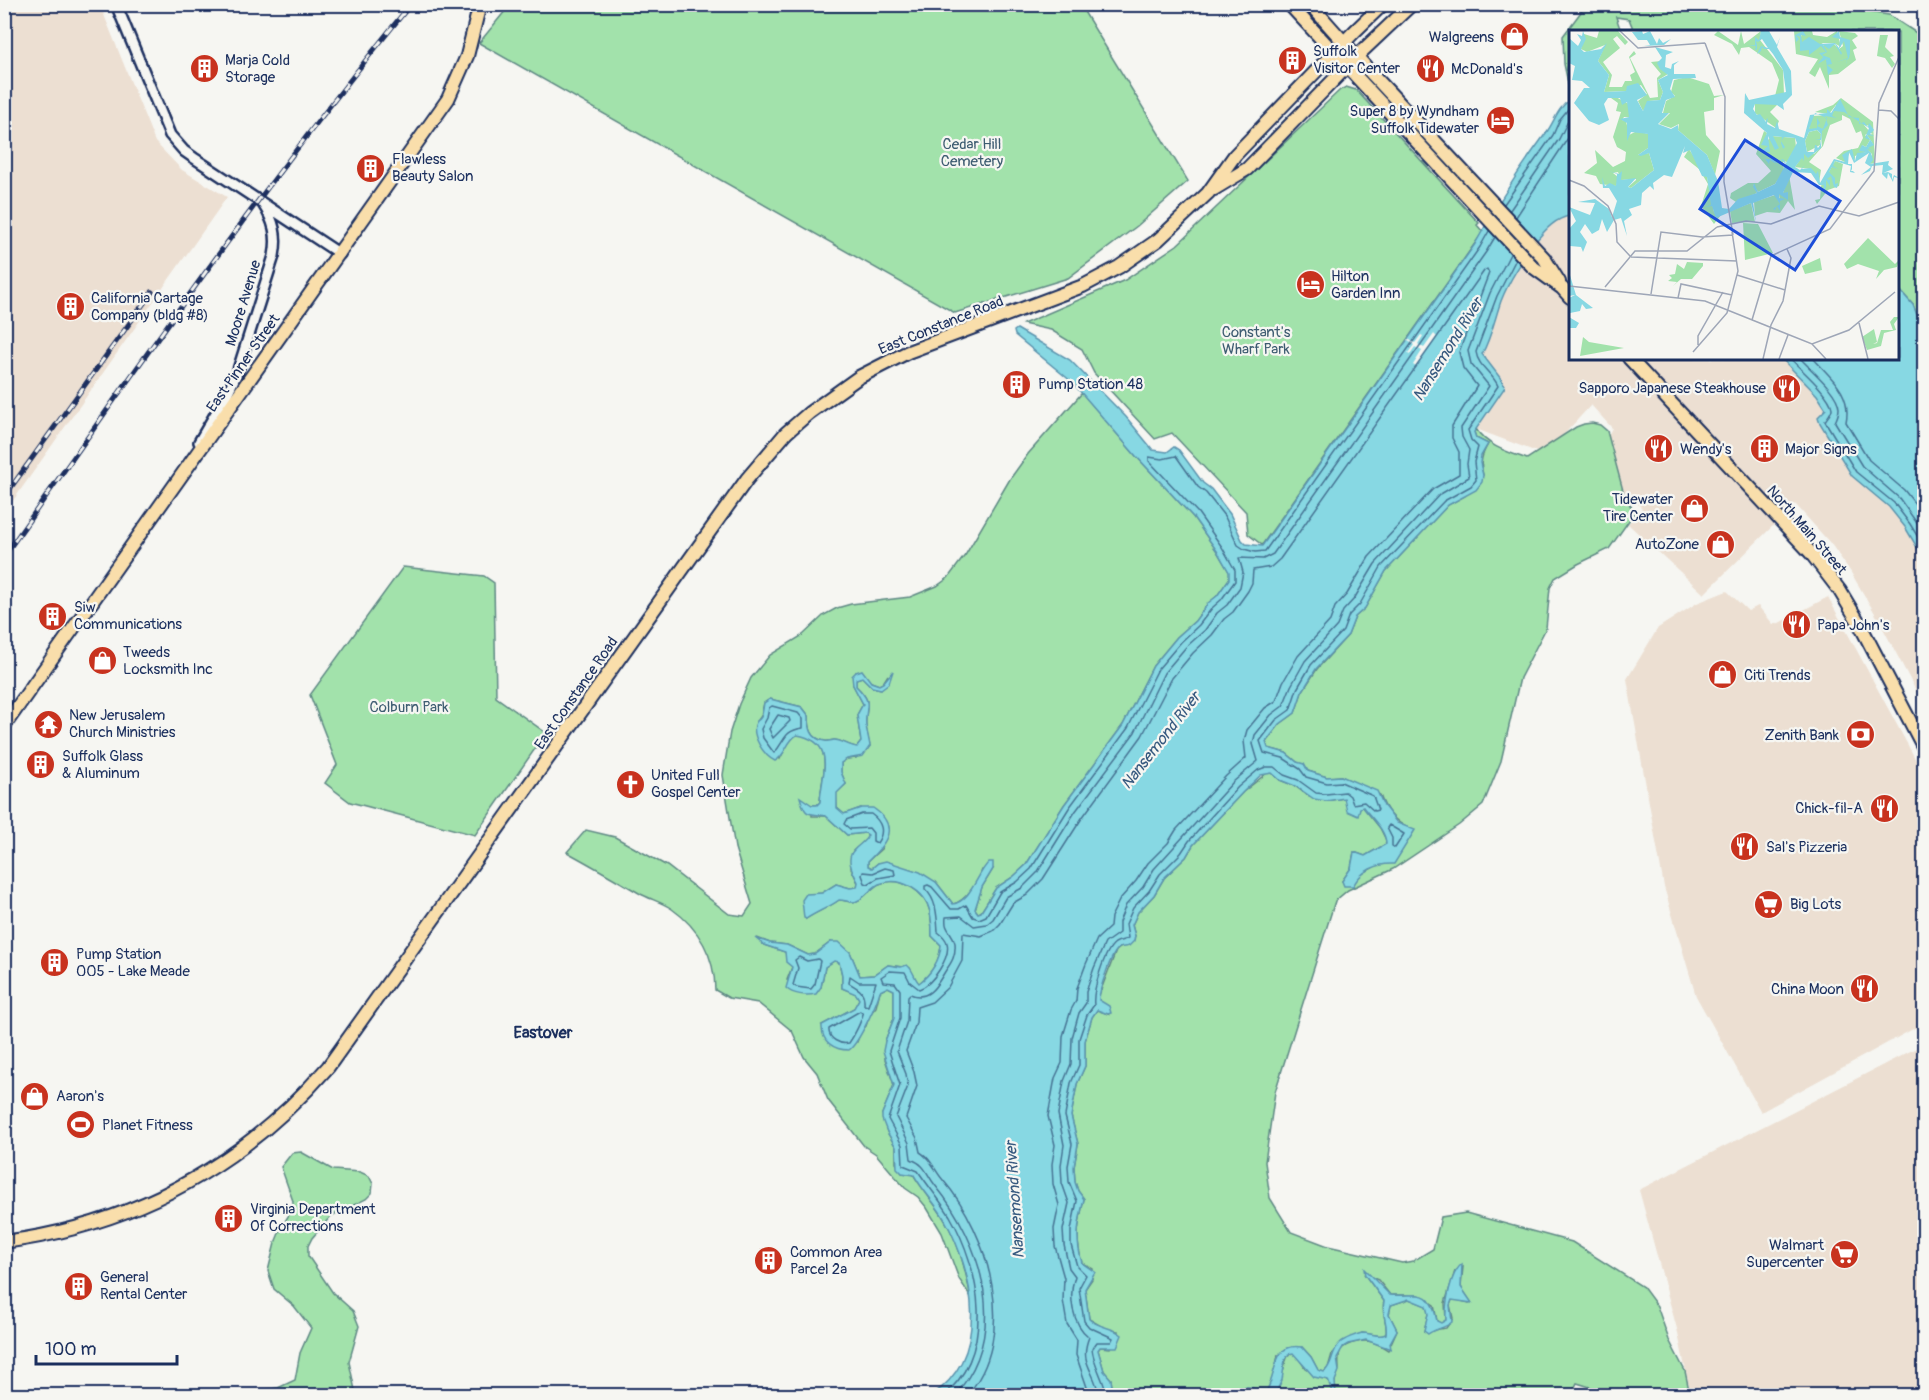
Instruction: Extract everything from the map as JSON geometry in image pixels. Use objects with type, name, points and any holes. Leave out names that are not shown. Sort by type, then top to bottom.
[{"type":"main road","name":"East Pinner Street","points":[[4,726],[448,99],[467,56],[480,4]]},
{"type":"main road","points":[[1289,4],[1528,262],[1566,292]]},
{"type":"main road","points":[[1311,4],[1538,252],[1566,292]]},
{"type":"main road","name":"East Constance Road","points":[[1208,193],[1234,155],[1383,4]]},
{"type":"main road","name":"East Constance Road","points":[[4,1242],[82,1227],[139,1208],[169,1193],[224,1161],[256,1138],[311,1086],[352,1034],[747,479],[786,433],[809,413],[859,377],[903,354],[1059,296],[1106,274],[1158,240],[1208,193],[1247,169],[1357,56],[1412,4]]},
{"type":"main road","name":"North Main Street","points":[[1631,360],[1811,553],[1840,591],[1924,748]]},
{"type":"street","name":"Moore Avenue","points":[[116,4],[170,135],[184,151],[339,254]]},
{"type":"street","name":"Moore Avenue","points":[[161,506],[237,373],[276,247],[271,216],[260,200]]},
{"type":"shaded area","name":"California Cartage Company (bldg #8)","points":[[5,4],[100,5],[155,142],[182,170],[227,197],[5,512]]},
{"type":"shaded area","points":[[1569,216],[1569,360],[1783,360],[1817,395],[1826,410],[1820,423],[1847,469],[1852,476],[1889,506],[1924,559],[1924,706],[1850,571],[1831,544],[1795,504],[1704,594],[1628,524],[1642,508],[1594,462],[1612,428],[1591,405],[1545,455],[1476,429],[1505,387],[1482,354],[1502,298],[1516,268],[1558,219]]},
{"type":"shaded area","points":[[1727,591],[1748,611],[1758,606],[1773,624],[1828,597],[1924,775],[1924,1023],[1761,1112],[1696,996],[1664,887],[1627,679],[1658,628],[1697,603]]},
{"type":"shaded area","points":[[1924,1044],[1924,1395],[1691,1395],[1677,1329],[1639,1190]]},
{"type":"green space","points":[[1809,4],[1889,15],[1924,38],[1924,327],[1913,305],[1899,289],[1899,30],[1634,30],[1629,19],[1616,17],[1621,30],[1569,30],[1569,88],[1564,64],[1563,36],[1586,5]]},
{"type":"green space","name":"Cedar Hill Cemetery","points":[[510,5],[1080,5],[1188,181],[1137,226],[1068,278],[955,313],[479,43]]},
{"type":"green space","name":"Constant's Wharf Park","points":[[1346,87],[1356,90],[1479,223],[1477,225],[1483,232],[1262,545],[1248,534],[1246,512],[1172,433],[1155,439],[1094,373],[1082,349],[1051,330],[1023,324],[1125,280],[1177,245],[1340,90]]},
{"type":"green space","points":[[1082,393],[1193,517],[1230,573],[1229,579],[1217,596],[1177,637],[1153,666],[1123,725],[1064,805],[1026,865],[996,888],[981,912],[978,913],[975,909],[982,887],[993,869],[982,870],[971,890],[953,904],[936,882],[878,863],[872,868],[868,866],[868,861],[882,848],[861,808],[844,814],[837,808],[836,793],[846,784],[841,772],[841,763],[847,759],[856,758],[870,746],[866,726],[867,701],[856,686],[856,679],[862,677],[872,687],[881,689],[888,675],[879,685],[856,672],[853,685],[863,704],[857,715],[861,742],[857,747],[837,740],[826,741],[816,738],[810,728],[809,716],[802,707],[770,699],[764,703],[761,716],[756,723],[780,759],[791,737],[797,734],[810,738],[818,744],[823,752],[824,771],[820,802],[812,805],[812,816],[826,816],[847,835],[865,833],[868,835],[866,840],[853,851],[851,868],[858,883],[857,887],[850,888],[836,884],[822,893],[806,895],[806,919],[839,900],[852,902],[860,900],[876,886],[888,882],[900,882],[911,887],[923,897],[930,910],[932,936],[941,945],[934,966],[919,984],[910,968],[888,965],[874,975],[860,976],[850,952],[831,942],[815,954],[808,955],[787,945],[770,943],[757,938],[764,945],[785,952],[792,967],[787,980],[821,987],[825,967],[834,961],[839,962],[842,988],[857,994],[859,999],[854,1008],[822,1025],[857,1042],[870,1014],[876,1007],[880,991],[888,987],[894,990],[894,1018],[885,1041],[885,1059],[894,1085],[882,1114],[887,1132],[896,1147],[896,1163],[902,1173],[913,1174],[949,1226],[964,1266],[971,1297],[959,1279],[942,1233],[927,1208],[918,1197],[905,1188],[876,1154],[864,1146],[828,1100],[817,1073],[804,1057],[792,1031],[758,1003],[729,998],[715,990],[709,955],[697,934],[682,917],[668,907],[567,852],[586,830],[615,837],[667,866],[729,914],[744,916],[752,904],[735,848],[723,775],[730,732],[751,678],[770,655],[803,635],[824,615],[837,608],[851,604],[910,597],[937,586],[948,578],[966,554],[1010,479],[1028,454]]},
{"type":"green space","points":[[1592,423],[1600,425],[1607,431],[1625,498],[1635,512],[1609,549],[1555,578],[1550,588],[1546,628],[1520,678],[1501,761],[1483,805],[1459,825],[1393,869],[1348,890],[1335,901],[1275,1092],[1265,1162],[1270,1198],[1291,1232],[1328,1246],[1402,1263],[1413,1261],[1433,1249],[1441,1217],[1466,1213],[1572,1242],[1643,1287],[1657,1306],[1669,1340],[1685,1371],[1690,1395],[1581,1395],[1590,1387],[1577,1383],[1572,1393],[1565,1395],[1335,1395],[1340,1350],[1351,1344],[1369,1341],[1388,1350],[1397,1330],[1389,1314],[1391,1305],[1409,1299],[1427,1306],[1428,1314],[1424,1331],[1446,1328],[1453,1318],[1450,1305],[1452,1300],[1471,1302],[1461,1287],[1463,1267],[1455,1271],[1445,1303],[1446,1320],[1441,1324],[1437,1321],[1434,1305],[1418,1295],[1390,1295],[1378,1280],[1365,1275],[1384,1301],[1386,1334],[1381,1336],[1362,1333],[1332,1354],[1328,1368],[1324,1372],[1318,1370],[1302,1347],[1278,1355],[1273,1379],[1267,1390],[1239,1388],[1230,1396],[1113,1395],[1111,1379],[1104,1371],[1098,1350],[1100,1347],[1110,1348],[1118,1331],[1106,1329],[1089,1319],[1085,1289],[1092,1279],[1093,1269],[1082,1263],[1079,1246],[1079,1224],[1084,1199],[1075,1182],[1074,1167],[1078,1144],[1071,1116],[1077,1084],[1085,1066],[1085,1041],[1092,1017],[1097,1010],[1108,1014],[1099,1001],[1099,995],[1116,951],[1135,936],[1132,925],[1138,912],[1154,895],[1164,878],[1186,857],[1193,845],[1243,792],[1267,773],[1272,773],[1307,795],[1326,801],[1344,798],[1363,807],[1380,828],[1386,844],[1365,856],[1354,852],[1351,868],[1342,881],[1353,886],[1358,876],[1381,863],[1408,828],[1391,814],[1380,795],[1341,776],[1327,777],[1308,771],[1286,753],[1268,748],[1266,742],[1280,724],[1295,713],[1302,692],[1317,669],[1348,635],[1355,617],[1365,608],[1386,571],[1448,505],[1465,496],[1483,475],[1482,459],[1488,444],[1476,438],[1474,432],[1476,429],[1492,444],[1527,459],[1576,427]]},
{"type":"green space","name":"Colburn Park","points":[[403,567],[484,576],[494,583],[496,697],[546,733],[475,835],[350,802],[325,783],[337,765],[310,695]]},
{"type":"green space","points":[[301,1152],[333,1170],[360,1172],[369,1176],[373,1184],[372,1193],[366,1199],[331,1216],[308,1246],[308,1256],[333,1293],[353,1311],[359,1326],[349,1362],[356,1395],[337,1395],[332,1388],[332,1395],[248,1396],[251,1392],[278,1388],[295,1380],[300,1353],[311,1328],[294,1306],[274,1289],[268,1271],[275,1243],[292,1210],[293,1201],[281,1167],[292,1153]]},
{"type":"green space","points":[[1293,1353],[1305,1368],[1328,1380],[1335,1395],[1273,1395],[1279,1386],[1286,1359],[1289,1354]]},
{"type":"water","name":"Nansemond River","points":[[1569,101],[1569,216],[1560,219],[1548,228],[1517,269],[1501,301],[1482,354],[1505,387],[1474,432],[1476,438],[1488,444],[1481,456],[1482,482],[1476,490],[1448,505],[1386,571],[1365,608],[1355,617],[1348,635],[1316,669],[1302,692],[1295,713],[1280,724],[1266,742],[1268,748],[1286,753],[1297,762],[1304,764],[1308,771],[1327,777],[1341,776],[1377,791],[1384,806],[1397,823],[1415,830],[1394,864],[1370,869],[1360,876],[1353,886],[1344,886],[1342,881],[1351,868],[1354,852],[1365,856],[1386,844],[1384,834],[1378,824],[1363,807],[1360,808],[1358,816],[1347,811],[1344,798],[1326,801],[1314,799],[1272,773],[1261,775],[1164,878],[1154,895],[1138,912],[1132,925],[1134,941],[1129,946],[1119,948],[1109,964],[1099,1000],[1109,1006],[1111,1013],[1097,1010],[1092,1017],[1085,1041],[1085,1066],[1077,1084],[1071,1116],[1078,1144],[1074,1167],[1075,1182],[1084,1199],[1079,1224],[1079,1246],[1082,1263],[1095,1272],[1085,1289],[1089,1319],[1122,1335],[1117,1347],[1100,1347],[1098,1350],[1104,1371],[1111,1379],[1113,1395],[932,1395],[951,1378],[963,1359],[970,1336],[972,1313],[969,1288],[955,1241],[945,1220],[914,1175],[902,1173],[897,1168],[896,1147],[882,1119],[894,1085],[883,1051],[894,1018],[894,990],[888,987],[880,991],[858,1040],[849,1050],[834,1047],[826,1040],[822,1025],[854,1008],[859,999],[856,994],[842,988],[839,962],[834,961],[825,967],[821,987],[816,994],[796,994],[786,988],[792,967],[786,962],[785,952],[764,945],[755,938],[787,945],[808,955],[815,954],[831,942],[839,942],[850,952],[860,976],[874,975],[888,965],[901,967],[907,965],[919,983],[934,966],[941,945],[932,936],[930,910],[923,897],[911,887],[900,882],[879,884],[860,900],[852,902],[839,900],[806,919],[804,918],[802,900],[806,894],[822,893],[836,884],[850,888],[857,887],[858,882],[850,857],[868,835],[865,833],[847,835],[826,816],[806,812],[800,797],[812,805],[820,802],[824,771],[823,752],[810,739],[797,735],[790,741],[779,759],[775,761],[771,759],[760,746],[755,735],[755,725],[762,715],[764,703],[770,699],[802,707],[809,716],[810,728],[816,738],[826,741],[837,740],[857,747],[861,742],[857,715],[863,704],[853,685],[852,676],[862,670],[871,682],[879,685],[893,671],[889,683],[881,689],[872,687],[862,677],[856,679],[856,686],[867,701],[866,726],[870,746],[863,756],[847,759],[841,763],[841,772],[846,784],[837,793],[837,808],[844,814],[861,808],[873,808],[886,821],[888,834],[881,848],[868,861],[868,866],[872,868],[886,861],[920,872],[936,882],[953,904],[970,892],[985,867],[989,862],[993,862],[993,869],[982,887],[975,909],[978,913],[981,912],[996,888],[1026,865],[1064,805],[1123,725],[1153,666],[1177,637],[1195,621],[1208,603],[1217,596],[1229,579],[1229,572],[1217,551],[1193,517],[1072,382],[1015,335],[1014,331],[1017,329],[1070,360],[1126,417],[1153,450],[1167,452],[1174,447],[1179,450],[1230,514],[1242,540],[1246,544],[1262,546],[1475,244],[1518,173]]},
{"type":"water","points":[[1899,289],[1913,305],[1924,327],[1924,559],[1905,527],[1889,507],[1852,476],[1820,423],[1818,417],[1826,409],[1817,395],[1783,360],[1899,360]]},
{"type":"water","points":[[1462,1264],[1461,1287],[1472,1303],[1452,1300],[1450,1305],[1452,1322],[1428,1334],[1424,1331],[1428,1314],[1426,1306],[1409,1299],[1391,1305],[1389,1314],[1397,1330],[1390,1343],[1391,1349],[1366,1340],[1343,1347],[1337,1358],[1339,1371],[1335,1381],[1336,1395],[1332,1392],[1328,1380],[1314,1377],[1293,1353],[1289,1354],[1285,1360],[1282,1380],[1275,1394],[1230,1395],[1246,1387],[1267,1390],[1277,1360],[1285,1349],[1302,1347],[1318,1370],[1324,1372],[1337,1346],[1344,1340],[1362,1333],[1386,1334],[1384,1301],[1365,1275],[1364,1269],[1390,1295],[1416,1295],[1427,1298],[1431,1302],[1437,1321],[1441,1323],[1446,1320],[1447,1298],[1451,1282]]},
{"type":"pier","points":[[1434,334],[1437,337],[1416,367],[1413,365],[1422,351],[1415,347],[1410,354],[1408,353],[1414,345],[1407,340],[1415,343],[1421,335],[1423,336],[1418,344],[1424,348]]},
{"type":"railway","points":[[4,556],[253,207],[411,4]]},
{"type":"railway","points":[[4,497],[152,292]]},
{"type":"place","name":"Walgreens","points":[[1515,37]]},
{"type":"place","name":"Suffolk Visitor Center","points":[[1292,60]]},
{"type":"place","name":"Marja Cold Storage","points":[[204,69]]},
{"type":"place","name":"McDonald's","points":[[1430,69]]},
{"type":"place","name":"Super 8 by Wyndham Suffolk Tidewater","points":[[1500,120]]},
{"type":"place","name":"Flawless Beauty Salon","points":[[371,168]]},
{"type":"place","name":"Hilton Garden Inn","points":[[1310,285]]},
{"type":"place","name":"California Cartage Company (bldg #8)","points":[[70,307]]},
{"type":"place","name":"Pump Station 48","points":[[1017,384]]},
{"type":"place","name":"Sapporo Japanese Steakhouse","points":[[1787,388]]},
{"type":"place","name":"Wendy's","points":[[1659,449]]},
{"type":"place","name":"Major Signs","points":[[1764,449]]},
{"type":"place","name":"Tidewater Tire Center","points":[[1694,508]]},
{"type":"place","name":"AutoZone","points":[[1720,544]]},
{"type":"place","name":"Siw Communications","points":[[53,616]]},
{"type":"place","name":"Papa John's","points":[[1796,625]]},
{"type":"place","name":"Tweeds Locksmith Inc","points":[[102,661]]},
{"type":"place","name":"Citi Trends","points":[[1723,675]]},
{"type":"place","name":"New Jerusalem Church Ministries","points":[[48,724]]},
{"type":"place","name":"Zenith Bank","points":[[1860,735]]},
{"type":"place","name":"Suffolk Glass & Aluminum","points":[[41,765]]},
{"type":"place","name":"United Full Gospel Center","points":[[630,784]]},
{"type":"place","name":"Chick-fil-A","points":[[1884,808]]},
{"type":"place","name":"Sal's Pizzeria","points":[[1745,847]]},
{"type":"place","name":"Big Lots","points":[[1769,904]]},
{"type":"place","name":"Pump Station 005 - Lake Meade","points":[[55,963]]},
{"type":"place","name":"China Moon","points":[[1865,989]]},
{"type":"place","name":"Aaron's","points":[[35,1096]]},
{"type":"place","name":"Planet Fitness","points":[[81,1125]]},
{"type":"place","name":"Virginia Department Of Corrections","points":[[229,1218]]},
{"type":"place","name":"Walmart Supercenter","points":[[1845,1254]]},
{"type":"place","name":"Common Area Parcel 2a","points":[[769,1261]]},
{"type":"place","name":"General Rental Center","points":[[79,1286]]},
{"type":"district","name":"Eastover","points":[[543,1032]]}]
